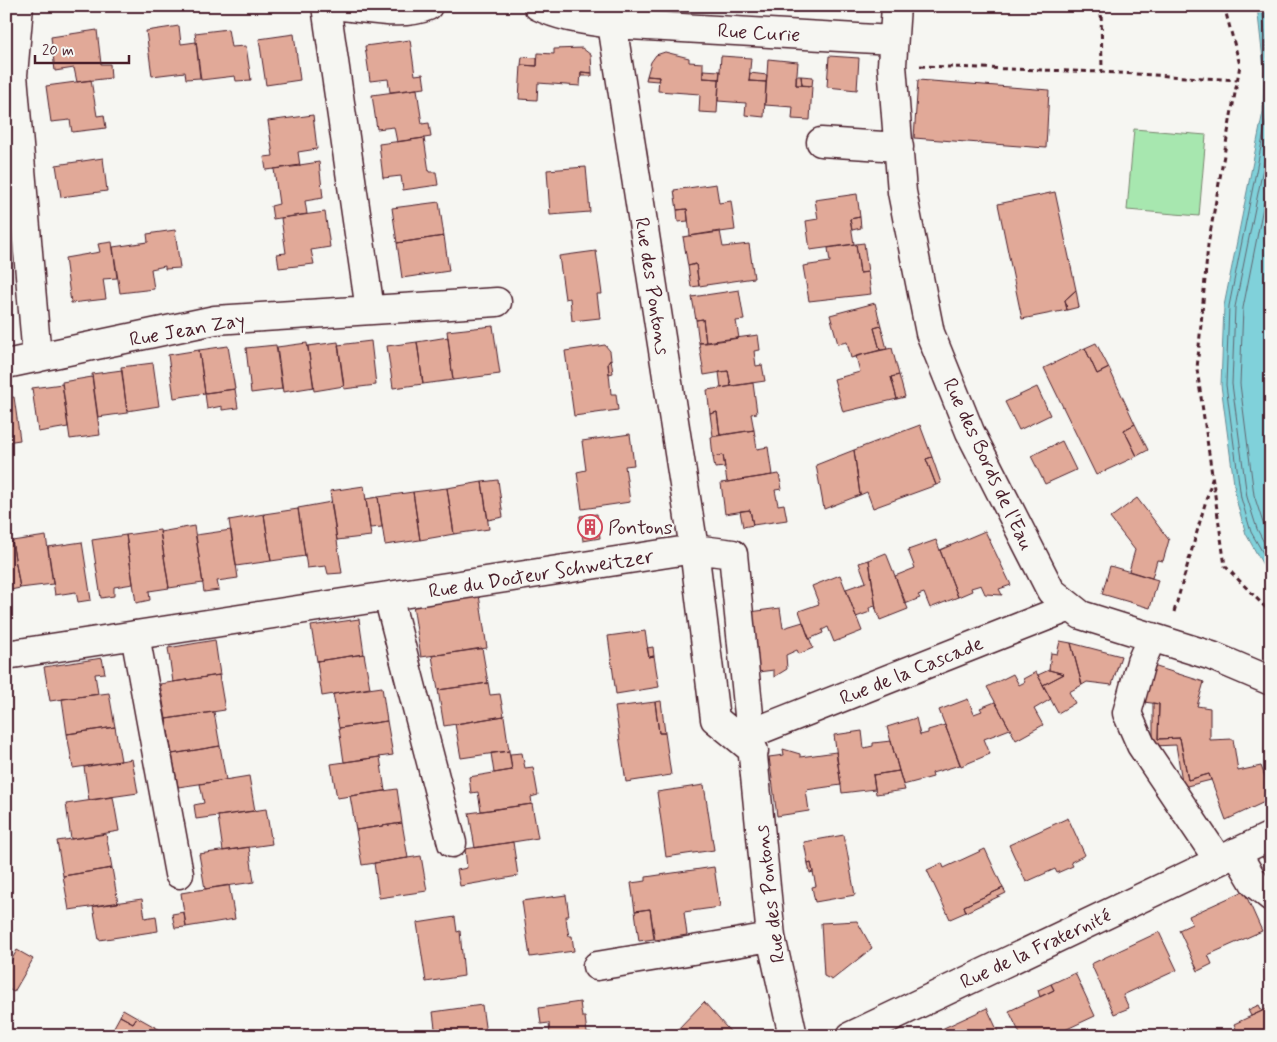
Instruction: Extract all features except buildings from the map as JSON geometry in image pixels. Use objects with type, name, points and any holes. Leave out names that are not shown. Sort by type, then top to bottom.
[{"type":"street","points":[[19,6],[13,75],[37,358]]},
{"type":"street","points":[[326,6],[370,310]]},
{"type":"street","points":[[340,6],[400,11],[418,10],[428,6]]},
{"type":"street","name":"Rue Curie","points":[[538,6],[551,13],[574,19],[612,24],[892,52]]},
{"type":"street","name":"Rue des Bords de l'Eau","points":[[896,6],[892,52],[902,192],[930,333],[970,432],[1051,592],[1081,614],[1212,656],[1271,681]]},
{"type":"street","name":"Rue des Pontons","points":[[612,24],[694,550],[715,720],[753,742]]},
{"type":"street","points":[[821,142],[899,147]]},
{"type":"street","name":"Rue Jean Zay","points":[[6,364],[215,320],[497,302]]},
{"type":"street","name":"Rue des Pontons","points":[[694,550],[733,554],[771,937],[793,1036]]},
{"type":"street","name":"Rue du Docteur Schweitzer","points":[[6,654],[694,550]]},
{"type":"street","points":[[388,596],[452,843]]},
{"type":"street","name":"Rue de la Cascade","points":[[753,742],[1070,607]]},
{"type":"street","points":[[135,635],[179,874]]},
{"type":"street","points":[[1159,639],[1141,662],[1127,712],[1141,745],[1228,856],[1255,884],[1271,897]]},
{"type":"street","name":"Rue de la Fraternité","points":[[851,1036],[1271,836]]},
{"type":"street","points":[[597,966],[771,937]]},
{"type":"path","points":[[1101,6],[1102,72]]},
{"type":"path","points":[[1224,6],[1240,65],[1208,245],[1197,369],[1225,566],[1271,613]]},
{"type":"path","points":[[892,52],[1102,72],[1237,80]]},
{"type":"path","points":[[1159,639],[1213,475]]},
{"type":"green space","points":[[1134,129],[1206,135],[1199,216],[1127,210]]},
{"type":"water","points":[[1257,6],[1271,6],[1271,574],[1263,565],[1246,534],[1236,499],[1221,385],[1224,306],[1263,112],[1264,69]]},
{"type":"place","name":"Pontons","points":[[590,527]]}]
